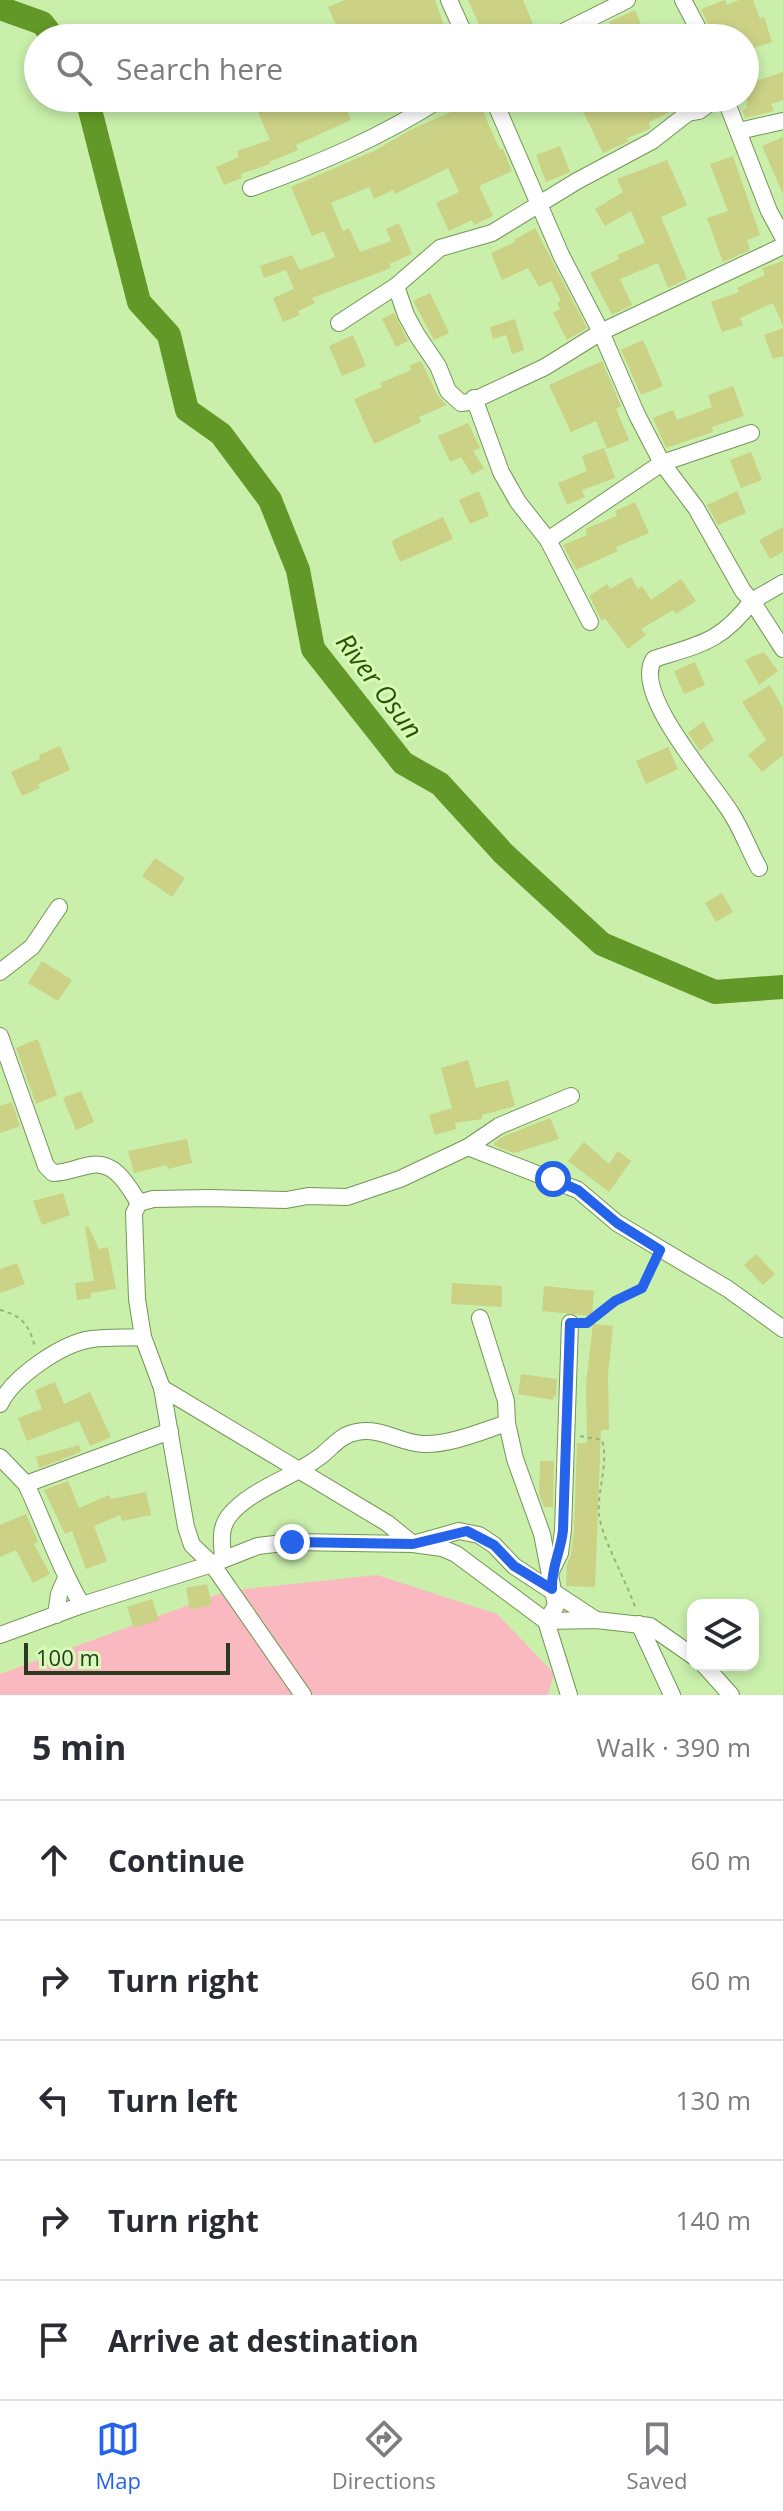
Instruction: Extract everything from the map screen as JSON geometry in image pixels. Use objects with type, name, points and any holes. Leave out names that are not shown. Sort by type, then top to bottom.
[{"type":"street","points":[[449,0],[460,24]]},
{"type":"street","points":[[579,24],[627,0]]},
{"type":"street","points":[[689,1],[698,24]]},
{"type":"street","points":[[251,188],[347,151],[420,112]]},
{"type":"street","points":[[499,112],[561,255],[662,463],[696,508],[743,591],[783,649]]},
{"type":"street","points":[[339,323],[396,286],[440,248],[492,233],[539,203],[652,141],[694,112]]},
{"type":"street","points":[[731,112],[769,211],[783,237]]},
{"type":"street","points":[[739,131],[783,121]]},
{"type":"street","points":[[396,286],[406,315],[454,399],[461,403],[470,402],[545,367],[601,332],[783,246]]},
{"type":"street","points":[[474,398],[501,472],[518,502],[548,540],[590,622]]},
{"type":"street","points":[[548,540],[662,463],[751,433]]},
{"type":"street","points":[[759,868],[731,812],[689,757],[648,679],[654,659],[688,651],[715,637],[739,618],[752,601],[783,583]]},
{"type":"street","points":[[0,972],[32,947],[59,907]]},
{"type":"street","points":[[0,1036],[46,1166],[53,1173],[65,1173],[95,1164],[106,1166],[121,1176],[139,1203]]},
{"type":"street","points":[[303,1695],[218,1561],[192,1545],[186,1527],[162,1388],[143,1337],[133,1264],[134,1213],[139,1203],[153,1199],[347,1197],[400,1179],[468,1147],[499,1126],[571,1096]]},
{"type":"street","points":[[468,1147],[578,1190],[617,1223],[728,1289],[783,1329]]},
{"type":"street","points":[[480,1318],[503,1388],[515,1459],[542,1534],[551,1571],[556,1606],[546,1621]]},
{"type":"street","points":[[551,1571],[560,1553],[563,1530],[570,1323]]},
{"type":"street","points":[[0,1404],[23,1373],[90,1339],[143,1337]]},
{"type":"street","points":[[162,1388],[387,1523],[413,1544]]},
{"type":"street","points":[[218,1561],[224,1525],[231,1514],[353,1432],[372,1430],[423,1444],[445,1441],[507,1423]]},
{"type":"street","points":[[26,1484],[170,1431]]},
{"type":"street","points":[[0,1457],[26,1484],[55,1546],[66,1578],[82,1605]]},
{"type":"street","points":[[413,1544],[467,1531],[494,1545],[514,1566],[596,1620]]},
{"type":"street","points":[[0,1635],[258,1546],[292,1542],[413,1544],[442,1548],[456,1554],[546,1621],[569,1695]]},
{"type":"street","points":[[514,1566],[520,1601]]},
{"type":"street","points":[[56,1615],[59,1594],[66,1578]]},
{"type":"street","points":[[546,1621],[596,1620],[639,1624],[658,1630],[687,1652]]},
{"type":"street","points":[[639,1624],[672,1695]]},
{"type":"street","points":[[709,1671],[731,1695]]},
{"type":"path","points":[[570,1323],[587,1323],[615,1301],[642,1288],[660,1250]]},
{"type":"path","points":[[0,1310],[22,1318],[28,1325],[39,1363]]},
{"type":"path","points":[[567,1436],[602,1440],[604,1461],[600,1521],[628,1583],[639,1624]]},
{"type":"shaded area","points":[[377,1575],[497,1614],[554,1673],[548,1695],[0,1695],[0,1674],[227,1591]]},
{"type":"building","points":[[345,0],[435,0],[444,24],[336,24],[328,7]]},
{"type":"building","points":[[468,0],[523,0],[533,24],[479,24]]},
{"type":"building","points":[[725,0],[727,5],[739,0],[753,0],[760,19],[764,17],[772,42],[759,46],[759,24],[708,24],[701,9]]},
{"type":"building","points":[[635,10],[641,24],[610,24]]},
{"type":"building","points":[[783,72],[783,100],[771,104],[774,111],[745,118],[743,112],[759,112],[759,80]]},
{"type":"building","points":[[258,112],[348,112],[351,120],[296,145],[298,150],[241,174],[242,178],[224,185],[216,167],[239,157],[237,151],[270,140]]},
{"type":"building","points":[[451,112],[483,112],[512,171],[479,186],[493,216],[474,225],[472,220],[449,231],[436,203],[459,192],[448,168],[395,194],[393,190],[374,199],[369,187],[331,203],[343,231],[349,228],[360,252],[391,241],[386,229],[399,223],[412,254],[389,264],[391,268],[312,298],[315,303],[298,311],[300,315],[283,322],[273,298],[294,289],[286,270],[264,278],[260,266],[292,255],[300,270],[335,257],[324,231],[312,236],[291,187],[376,150],[410,130]]},
{"type":"building","points":[[583,112],[669,112],[649,122],[650,129],[627,138],[629,141],[603,153]]},
{"type":"building","points":[[783,137],[783,194],[762,146]]},
{"type":"building","points":[[560,146],[570,172],[546,182],[536,155]]},
{"type":"building","points":[[733,156],[760,235],[747,240],[750,250],[723,262],[707,218],[728,211],[710,164]]},
{"type":"building","points":[[667,160],[687,205],[661,217],[687,279],[668,288],[658,263],[620,279],[632,305],[612,315],[590,273],[619,259],[617,255],[645,243],[631,211],[605,226],[595,209],[623,192],[617,179]]},
{"type":"building","points":[[535,228],[587,328],[567,340],[553,313],[560,309],[557,303],[561,301],[551,281],[539,287],[528,268],[502,280],[491,253]]},
{"type":"building","points":[[783,261],[783,326],[773,303],[740,318],[743,325],[722,332],[711,302],[739,292],[737,288],[765,275],[762,268]]},
{"type":"building","points":[[430,293],[449,333],[434,340],[413,301]]},
{"type":"building","points":[[394,313],[408,341],[396,347],[382,319]]},
{"type":"building","points":[[515,319],[524,350],[512,354],[506,335],[493,339],[490,327]]},
{"type":"building","points":[[783,328],[783,356],[773,359],[764,335]]},
{"type":"building","points":[[353,335],[366,366],[342,376],[329,346]]},
{"type":"building","points":[[643,340],[663,386],[641,395],[621,350]]},
{"type":"building","points":[[421,361],[438,396],[447,405],[419,417],[421,422],[374,444],[354,399],[382,387],[380,383],[411,370],[409,366]]},
{"type":"building","points":[[602,361],[621,406],[616,409],[629,440],[607,449],[596,421],[571,432],[549,385]]},
{"type":"building","points":[[733,386],[744,416],[712,427],[713,432],[666,448],[653,418],[673,410],[677,420],[712,407],[708,395]]},
{"type":"building","points":[[468,423],[480,448],[473,451],[484,468],[472,475],[461,457],[450,462],[438,436]]},
{"type":"building","points":[[604,448],[615,478],[582,490],[585,497],[567,505],[558,483],[587,471],[582,456]]},
{"type":"building","points":[[751,452],[762,480],[741,488],[730,460]]},
{"type":"building","points":[[479,491],[489,516],[470,524],[459,500]]},
{"type":"building","points":[[737,491],[746,513],[718,525],[707,505]]},
{"type":"building","points":[[635,502],[649,533],[616,547],[618,551],[576,570],[563,545],[587,535],[585,529],[617,516],[615,511]]},
{"type":"building","points":[[443,517],[453,539],[400,562],[393,540]]},
{"type":"building","points":[[783,527],[783,552],[770,559],[759,540]]},
{"type":"building","points":[[631,577],[638,589],[642,586],[651,600],[681,579],[696,601],[676,614],[673,610],[641,629],[646,635],[628,649],[605,618],[602,621],[589,596],[607,584],[610,589]]},
{"type":"building","points":[[764,652],[778,671],[759,685],[745,660]]},
{"type":"building","points":[[695,662],[705,685],[684,694],[674,671]]},
{"type":"building","points":[[770,685],[783,708],[783,755],[762,772],[748,755],[766,740],[742,702]]},
{"type":"building","points":[[703,721],[714,740],[700,751],[688,733]]},
{"type":"building","points":[[60,746],[70,770],[38,784],[40,788],[22,796],[11,772]]},
{"type":"building","points":[[668,747],[678,769],[646,784],[636,761]]},
{"type":"building","points":[[155,858],[185,878],[172,897],[142,876]]},
{"type":"building","points":[[722,893],[733,912],[716,922],[705,903]]},
{"type":"building","points":[[42,961],[72,980],[58,1001],[28,983]]},
{"type":"building","points":[[38,1039],[57,1095],[36,1104],[16,1048]]},
{"type":"building","points":[[468,1060],[476,1088],[508,1080],[515,1106],[482,1115],[482,1119],[455,1123],[456,1129],[435,1135],[429,1115],[452,1108],[441,1068]]},
{"type":"building","points":[[81,1091],[94,1122],[76,1130],[63,1098]]},
{"type":"building","points":[[12,1102],[20,1126],[0,1133],[0,1106]]},
{"type":"building","points":[[550,1118],[559,1139],[514,1153],[495,1146],[494,1143],[504,1136]]},
{"type":"building","points":[[187,1139],[192,1163],[134,1173],[128,1151]]},
{"type":"building","points":[[584,1142],[609,1164],[618,1151],[631,1161],[609,1192],[568,1161]]},
{"type":"building","points":[[63,1193],[70,1215],[42,1225],[33,1201]]},
{"type":"building","points":[[88,1226],[99,1249],[108,1247],[116,1289],[91,1293],[91,1298],[77,1300],[75,1283],[94,1281],[85,1227]]},
{"type":"building","points":[[756,1254],[775,1274],[763,1285],[744,1265]]},
{"type":"building","points":[[17,1263],[25,1284],[0,1293],[0,1269]]},
{"type":"building","points":[[452,1283],[502,1286],[502,1307],[451,1304]]},
{"type":"building","points":[[544,1286],[594,1291],[592,1316],[542,1311]]},
{"type":"building","points":[[593,1324],[613,1326],[608,1374],[609,1430],[601,1430],[595,1587],[566,1586],[574,1530],[577,1443],[587,1443],[586,1384]]},
{"type":"building","points":[[521,1374],[557,1379],[556,1397],[553,1396],[553,1400],[518,1394]]},
{"type":"building","points":[[55,1382],[64,1404],[90,1392],[111,1437],[90,1446],[79,1421],[27,1441],[18,1418],[42,1409],[35,1390]]},
{"type":"building","points":[[79,1445],[81,1452],[39,1468],[36,1457]]},
{"type":"building","points":[[540,1461],[554,1461],[553,1507],[544,1507],[539,1494]]},
{"type":"building","points":[[68,1481],[79,1508],[109,1495],[111,1499],[146,1492],[151,1515],[122,1521],[120,1515],[94,1526],[107,1561],[86,1569],[72,1531],[65,1534],[44,1490]]},
{"type":"building","points":[[26,1514],[38,1542],[34,1544],[50,1574],[33,1583],[16,1550],[0,1557],[0,1525]]},
{"type":"building","points":[[207,1584],[212,1605],[190,1610],[186,1588]]},
{"type":"building","points":[[152,1599],[159,1620],[134,1628],[127,1607]]},
{"type":"waterway","name":"River Osun","points":[[0,8],[43,24]]},
{"type":"waterway","name":"River Osun","points":[[91,112],[139,302],[169,335],[187,410],[221,434],[270,500],[298,570],[313,649],[403,763],[440,784],[503,853],[602,944],[715,992],[783,987]]},
{"type":"route","points":[[292,1542],[413,1544],[467,1531],[494,1545],[514,1566],[552,1589],[551,1571],[560,1553],[563,1530],[570,1323],[587,1323],[615,1301],[642,1288],[660,1250],[617,1223],[578,1190],[553,1179]]}]
